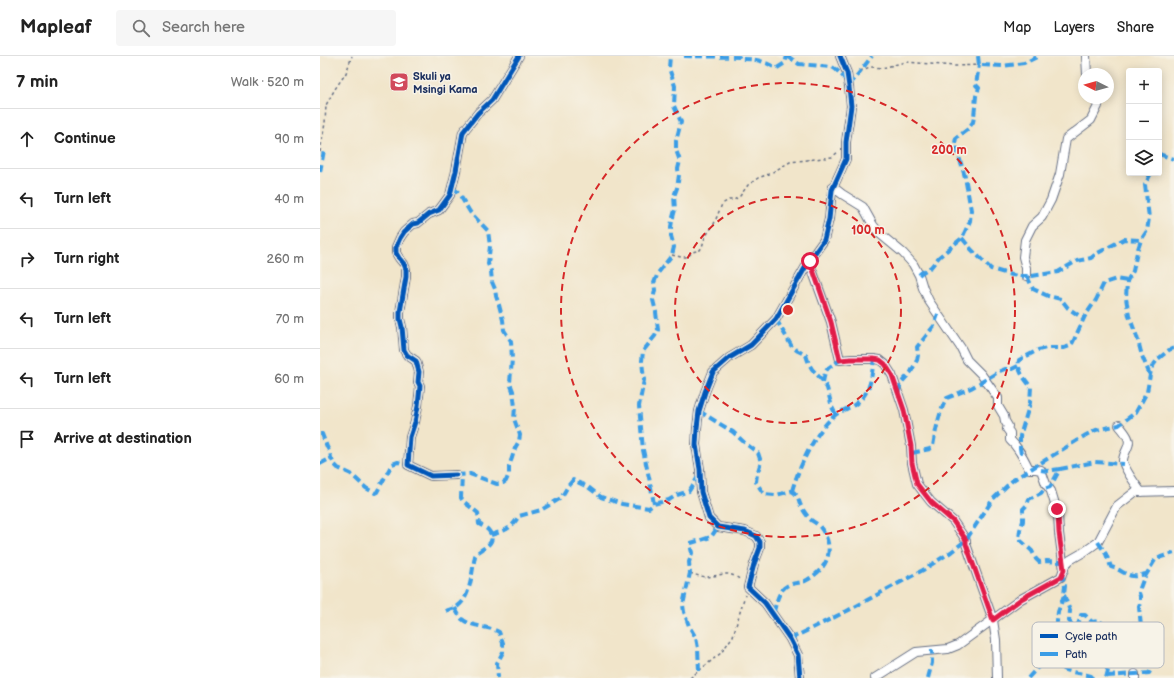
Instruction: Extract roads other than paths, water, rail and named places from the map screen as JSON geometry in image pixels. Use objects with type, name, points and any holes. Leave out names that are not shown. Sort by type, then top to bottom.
[{"type":"street","points":[[456,476],[431,476],[408,465],[410,437],[415,422],[420,386],[418,382],[419,372],[416,361],[404,350],[400,312],[406,269],[396,253],[396,247],[404,232],[413,224],[429,214],[439,210],[450,195],[463,132],[478,113],[492,100],[519,56]]},
{"type":"street","points":[[800,678],[798,655],[790,639],[765,603],[748,587],[760,548],[760,542],[756,536],[745,532],[718,527],[709,518],[701,492],[700,469],[696,445],[697,428],[699,412],[713,372],[729,358],[751,344],[776,320],[810,261],[824,240],[833,187],[846,159],[851,106],[846,73],[840,56]]},
{"type":"street","points":[[1086,56],[1087,68]]},
{"type":"street","points":[[1026,276],[1026,268],[1023,257],[1025,240],[1032,226],[1042,217],[1052,200],[1060,174],[1066,139],[1091,120],[1098,106],[1097,104]]},
{"type":"street","points":[[833,187],[863,207],[880,234],[903,253],[913,264],[920,275],[923,288],[929,301],[962,348],[967,360],[981,374],[998,398],[998,406],[1008,426],[1010,440],[1021,454],[1029,470],[1041,470],[1046,484],[1051,491],[1058,514],[1064,570]]},
{"type":"street","points":[[810,261],[831,322],[840,360],[880,360],[885,364],[892,375],[904,410],[911,446],[912,463],[917,484],[931,502],[953,521],[966,540],[966,544],[993,620],[996,640],[998,678]]},
{"type":"street","points":[[1119,425],[1128,437],[1129,441],[1128,448],[1123,457],[1124,464],[1141,492]]},
{"type":"street","points":[[875,678],[916,652],[948,649],[958,646],[1021,599],[1061,577],[1070,560],[1098,542],[1117,506],[1135,492],[1174,491]]},
{"type":"place","name":"Skuli ya Msingi Kama","points":[[399,82]]}]
